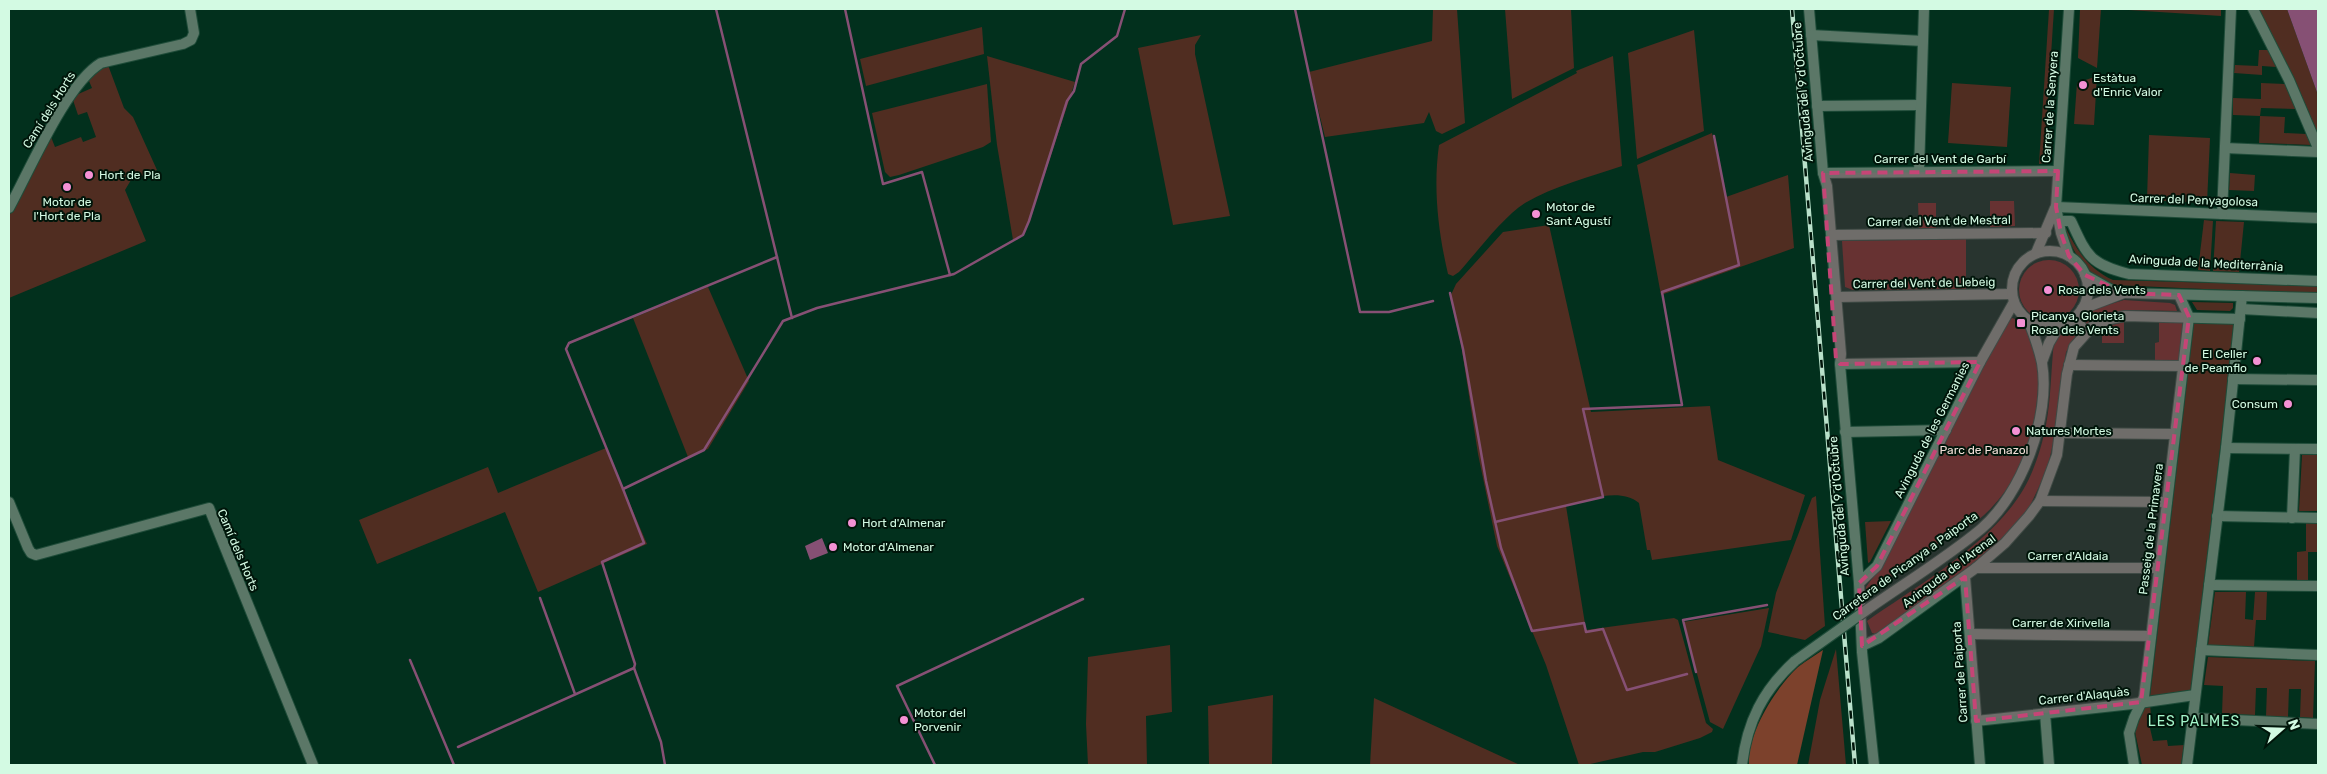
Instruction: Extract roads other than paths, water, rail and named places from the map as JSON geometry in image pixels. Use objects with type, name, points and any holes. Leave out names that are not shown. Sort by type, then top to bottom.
[{"type":"street","name":"Camí dels Horts","points":[[9,208],[37,153],[79,83],[89,70],[101,63],[183,44],[192,40],[194,33],[190,9]]},
{"type":"street","name":"Avinguda del 9 d'Octubre","points":[[1809,9],[1823,173],[1821,186],[1834,346],[1836,358],[1840,364]]},
{"type":"street","points":[[1919,172],[1924,9]]},
{"type":"street","name":"Carrer de la Senyera","points":[[2069,9],[2056,207],[2058,221],[2069,256]]},
{"type":"street","points":[[2222,214],[2233,11]]},
{"type":"street","points":[[2253,11],[2289,80],[2318,148]]},
{"type":"street","points":[[1811,35],[1923,42]]},
{"type":"street","points":[[1817,106],[1921,104]]},
{"type":"street","points":[[2225,148],[2318,152]]},
{"type":"street","name":"Carrer del Vent de Garbí","points":[[1823,173],[2058,171]]},
{"type":"street","name":"Avinguda del 9 d'Octubre","points":[[1823,173],[1828,186],[1845,432],[1859,583],[1862,646],[1874,765]]},
{"type":"street","name":"Carrer de la Senyera","points":[[2036,253],[2056,207]]},
{"type":"street","name":"Carrer del Penyagolosa","points":[[2056,207],[2318,218]]},
{"type":"street","name":"Avinguda de la Mediterrània","points":[[2058,221],[2071,221],[2082,246],[2090,257],[2100,265],[2129,274],[2318,281]]},
{"type":"street","name":"Carrer del Vent de Mestral","points":[[1832,235],[2046,233]]},
{"type":"street","points":[[2058,252],[2069,256],[2078,264],[2085,276],[2087,292],[2082,308],[2075,319],[2059,326],[2046,327],[2029,322],[2018,310],[2013,298],[2013,279],[2018,268],[2026,259],[2036,253],[2058,252]]},
{"type":"street","points":[[2085,276],[2112,290],[2124,293],[2318,298]]},
{"type":"street","points":[[2082,308],[2124,293]]},
{"type":"street","points":[[2179,295],[2189,317]]},
{"type":"street","points":[[2187,765],[2226,448],[2242,296]]},
{"type":"street","name":"Carrer del Vent de Llebeig","points":[[1837,297],[2013,298]]},
{"type":"street","name":"Avinguda de les Germanies","points":[[1859,583],[1874,570],[2013,298]]},
{"type":"street","name":"Avinguda de l'Arenal","points":[[1862,646],[1879,638],[1965,577],[2005,543],[2040,501],[2057,456],[2069,365],[2074,347],[2086,332],[2110,319],[2126,316],[2189,317],[2318,313]]},
{"type":"street","name":"Passeig de la Primavera","points":[[2134,765],[2129,733],[2144,697],[2189,317]]},
{"type":"street","points":[[2075,319],[2086,332]]},
{"type":"street","name":"Carretera de Picanya a Paiporta","points":[[1742,765],[1750,725],[1756,708],[1773,682],[1795,660],[1982,528],[2014,488],[2025,468],[2039,423],[2042,392],[2042,363],[2029,322]]},
{"type":"street","name":"Carretera de Picanya a Paiporta","points":[[2042,363],[2052,336],[2059,326]]},
{"type":"street","points":[[1840,364],[1980,362]]},
{"type":"street","points":[[2069,365],[2184,366]]},
{"type":"street","points":[[2233,379],[2318,380]]},
{"type":"street","points":[[1845,432],[1946,430]]},
{"type":"street","points":[[2060,433],[2174,434]]},
{"type":"street","points":[[2226,448],[2318,449]]},
{"type":"street","points":[[2292,518],[2295,449]]},
{"type":"street","points":[[2040,501],[2167,502]]},
{"type":"street","name":"Camí dels Horts","points":[[9,502],[28,548],[31,553],[36,555],[209,508],[314,765]]},
{"type":"street","points":[[2217,516],[2318,518]]},
{"type":"street","points":[[1857,564],[1868,570],[1874,570]]},
{"type":"street","name":"Carrer d'Aldaia","points":[[1976,568],[2159,568]]},
{"type":"street","name":"Carrer de Paiporta","points":[[1965,577],[1980,765]]},
{"type":"street","points":[[2209,585],[2318,586]]},
{"type":"street","name":"Carrer de Xirivella","points":[[1970,634],[2151,636]]},
{"type":"street","points":[[2201,650],[2318,655]]},
{"type":"street","name":"Carrer d'Alaquàs","points":[[1976,721],[2195,695]]},
{"type":"street","points":[[2045,713],[2049,765]]},
{"type":"street","points":[[2193,718],[2318,724]]},
{"type":"waterway","points":[[716,9],[792,318]]},
{"type":"waterway","points":[[845,9],[883,184],[922,172],[950,275]]},
{"type":"waterway","points":[[665,765],[661,742],[634,668],[635,664],[602,562],[644,543],[623,489],[704,450],[783,321],[817,308],[954,274],[1023,235],[1067,101],[1074,91],[1081,64],[1117,36],[1125,9]]},
{"type":"waterway","points":[[1295,9],[1360,312],[1389,312],[1433,301]]},
{"type":"waterway","points":[[1495,522],[1603,497],[1583,409],[1682,405],[1662,292],[1739,265],[1714,136]]},
{"type":"waterway","points":[[623,489],[566,349],[569,343],[777,257]]},
{"type":"waterway","points":[[1450,293],[1463,349],[1486,481],[1501,548],[1532,631],[1584,623],[1586,632],[1603,629],[1627,690],[1687,674]]},
{"type":"waterway","points":[[540,598],[575,694]]},
{"type":"waterway","points":[[935,765],[897,686],[1083,599]]},
{"type":"waterway","points":[[1696,672],[1683,620],[1767,605]]},
{"type":"waterway","points":[[410,660],[454,765]]},
{"type":"waterway","points":[[458,747],[634,668]]},
{"type":"railway","points":[[1792,9],[1855,765]]},
{"type":"place","name":"Estàtua d'Enric Valor","points":[[2083,85]]},
{"type":"place","name":"Hort de Pla","points":[[89,175]]},
{"type":"place","name":"Motor de l'Hort de Pla","points":[[67,187]]},
{"type":"place","name":"Motor de Sant Agustí","points":[[1536,214]]},
{"type":"place","name":"Rosa dels Vents","points":[[2048,290]]},
{"type":"place","name":"Picanya, Glorieta Rosa dels Vents","points":[[2021,323]]},
{"type":"place","name":"El Celler de Peamflo","points":[[2257,361]]},
{"type":"place","name":"Consum","points":[[2288,404]]},
{"type":"place","name":"Natures Mortes","points":[[2016,431]]},
{"type":"place","name":"Hort d'Almenar","points":[[852,523]]},
{"type":"place","name":"Motor d'Almenar","points":[[833,547]]},
{"type":"place","name":"Motor del Porvenir","points":[[904,720]]},
{"type":"district","name":"LES PALMES","points":[[2194,721]]},
{"type":"park label","name":"Parc de Panazol","points":[[1984,450]]}]
